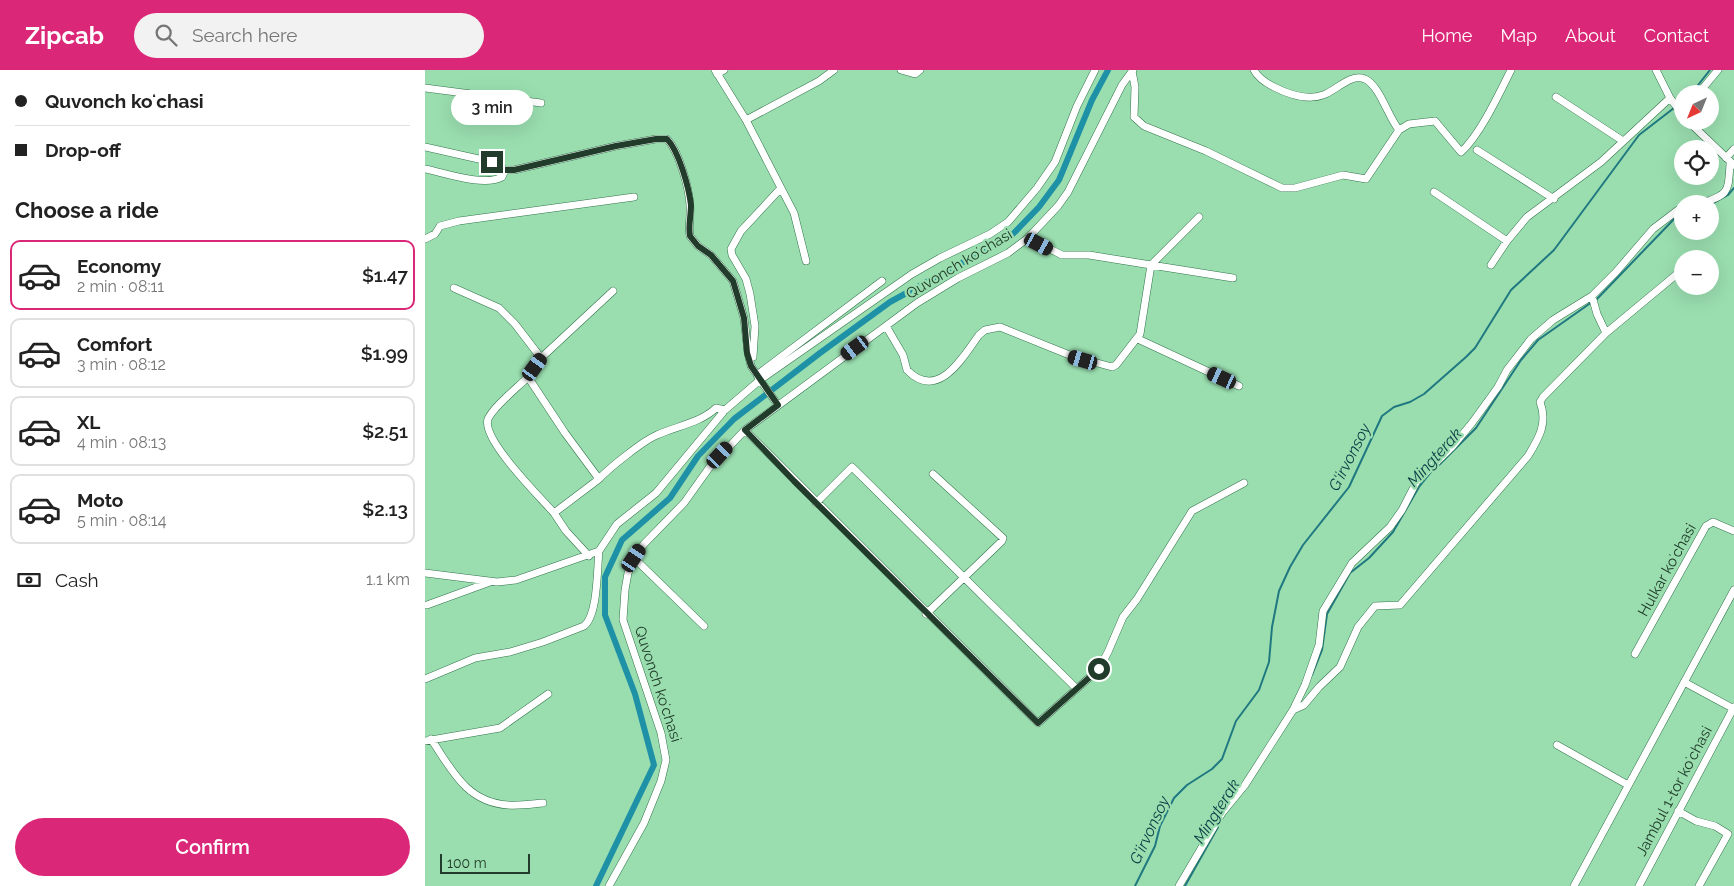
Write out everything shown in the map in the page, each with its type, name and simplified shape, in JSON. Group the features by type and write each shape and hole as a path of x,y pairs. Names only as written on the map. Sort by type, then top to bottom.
{"street":[{"path":"746,120 819,81 834,70"},
{"path":"901,70 915,74 920,70"},
{"path":"757,376 912,274 990,234 1008,222 1037,188 1055,162 1077,106 1095,70"},
{"path":"1254,70 1261,79 1273,86 1285,92 1301,96 1322,96 1351,79 1360,78 1366,80 1372,84 1390,118 1399,130 1409,124 1435,121 1461,152 1468,146 1511,70"},
{"path":"1656,70 1674,104"},
{"path":"1706,85 1718,70"},
{"path":"719,71 794,213 806,261"},
{"name":"Quvonch koʻchasi","path":"1133,71 1135,87 1134,117 1137,121 1144,126 1206,151 1282,188 1295,188 1343,175 1366,179 1399,130"},
{"name":"Quvonch koʻchasi","path":"609,886 644,823 661,781 666,760 661,733 623,620 628,573 634,558 644,544 683,503 715,462 745,430 917,303 958,278 1008,253 1028,238 1058,206 1067,192 1122,85 1133,71"},
{"path":"425,88 541,103"},
{"path":"1556,97 1623,141"},
{"path":"1491,265 1507,241 1527,217 1554,199 1601,162 1671,100"},
{"path":"1696,130 1730,162"},
{"path":"425,147 492,162 505,170 514,170 616,146 667,139 672,144 691,205 690,236 698,246 711,255 733,281 744,318 747,353 751,366 778,405"},
{"path":"1719,195 1727,190 1730,185 1730,162 1734,149"},
{"path":"1477,150 1554,199"},
{"path":"425,169 479,180 491,180 502,177 505,170"},
{"path":"757,376 752,354 755,326 750,294 746,279 732,255 731,249 741,231 781,188"},
{"path":"1434,192 1507,241"},
{"path":"425,239 435,234 440,226 459,221 635,197"},
{"path":"1179,886 1203,843 1263,759 1293,710 1305,685 1319,645 1323,611 1351,563 1390,527 1402,510 1417,481 1452,447 1472,423 1531,338 1553,320 1593,298 1653,229 1674,213"},
{"path":"886,326 903,354 907,370 925,381 935,380 949,374 979,335 991,327 1007,329 1072,356 1112,367 1116,365 1138,339 1142,327 1151,265 1199,217"},
{"path":"1028,238 1062,255 1089,255 1233,278"},
{"path":"1293,710 1304,705 1319,686 1340,667 1353,637 1367,614 1375,606 1399,605 1524,461 1534,447 1541,430 1545,415 1540,402 1543,398 1606,333 1674,276"},
{"path":"425,679 475,658 509,652 543,642 589,622 593,612 599,551 617,524 656,493 725,410 757,376 882,282"},
{"path":"454,288 499,308 515,324 541,358"},
{"path":"589,556 565,531 554,513 503,454 491,438 487,428 487,421 491,414 528,377 541,358 613,291"},
{"path":"1593,298 1606,333"},
{"path":"1138,339 1239,386"},
{"path":"528,377 565,433 599,479"},
{"path":"554,513 599,479 644,441 655,435 698,420 716,408 725,410"},
{"path":"745,430 816,504 1038,723 1099,669 1109,652 1123,617 1137,599 1192,511 1244,483"},
{"path":"816,504 852,467 1076,688"},
{"path":"926,614 1003,538 933,474"},
{"name":"Hulkar koʻchasi","path":"1635,654 1706,526 1713,522 1734,531"},
{"path":"425,574 492,581 516,580 599,551"},
{"path":"634,558 704,626"},
{"path":"427,605 492,581"},
{"path":"1574,886 1734,590"},
{"path":"1683,682 1734,708"},
{"path":"543,803 508,805 474,794 465,788 428,740 500,728 548,694"},
{"name":"Jambul 1-tor koʻchasi","path":"1639,886 1734,708"},
{"path":"1557,744 1628,785"},
{"path":"1678,811 1696,821 1715,826 1728,834 1699,886"}],"waterway":[{"path":"596,886 654,765 635,694 605,615 605,577 622,540 670,498 698,456 734,419 890,302 1011,236 1039,207 1059,180 1092,100 1108,70"},
{"name":"G‘irvonsoy","path":"1698,85 1710,70"},
{"name":"G‘irvonsoy","path":"1135,886 1155,846 1160,826 1174,798 1187,785 1212,769 1222,759 1236,721 1259,690 1269,662 1272,627 1279,591 1303,545 1349,487 1382,416 1394,407 1410,402 1424,394 1475,348 1511,290 1554,250 1639,135 1674,108"},
{"name":"Mingterak","path":"1719,200 1728,195 1734,188"},
{"name":"Mingterak","path":"1596,300 1674,219"},
{"name":"Mingterak","path":"1438,466 1476,428 1521,360 1538,340 1592,302"},
{"name":"Mingterak","path":"1312,675 1322,650 1327,614 1350,573 1369,558 1393,532 1419,487 1431,472"},
{"name":"Mingterak","path":"1185,886 1218,827"}],"route":[{"path":"492,162 505,170 514,170 616,146 667,139 672,144 691,205 690,236 698,246 711,255 733,281 739,295 744,318 747,353 751,366 778,405 745,430 926,614 1038,723 1099,669"}]}
